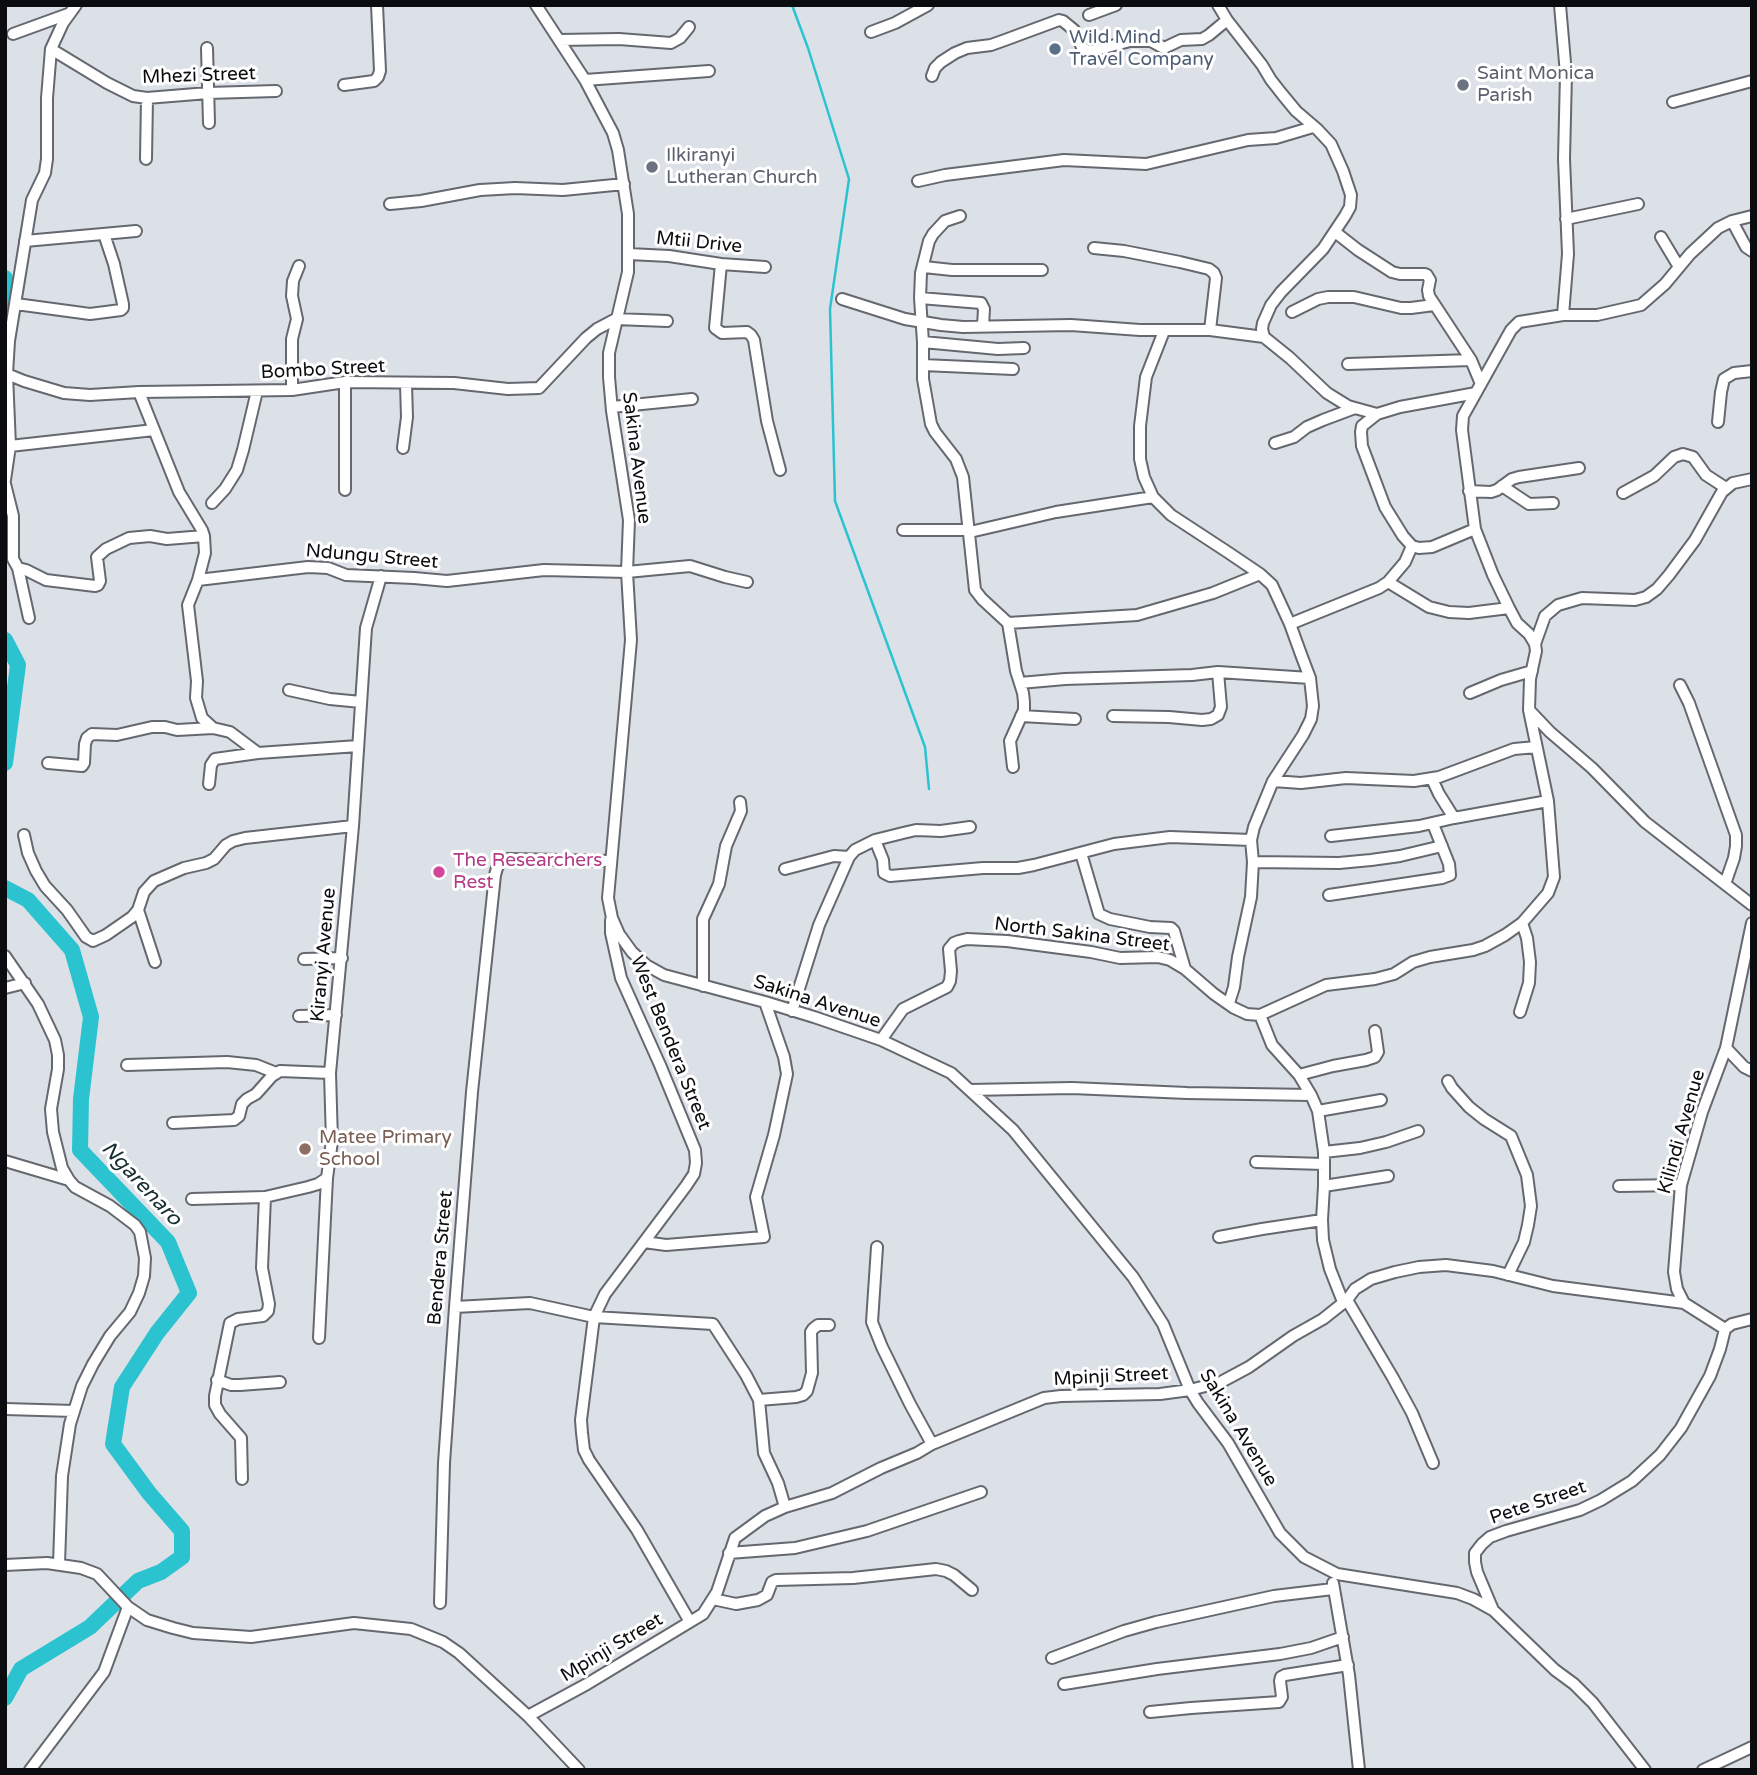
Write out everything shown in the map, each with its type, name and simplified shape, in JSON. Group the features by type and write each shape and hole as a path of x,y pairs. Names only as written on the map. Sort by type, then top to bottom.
{"street":[{"path":"344,85 374,81 378,77 377,5"},
{"name":"Sakina Avenue","path":"536,5 585,80 613,133 628,214 626,287 609,353 612,407 629,520 627,572 631,640 608,898 611,918 619,934 646,965 664,975 765,1002 881,1040 951,1073 1013,1130 1133,1277 1163,1324 1190,1390 1228,1443 1280,1533 1304,1558 1336,1574 1457,1593 1493,1610 1593,1703 1645,1770"},
{"path":"871,32 895,23 928,5"},
{"path":"1089,15 1116,5"},
{"path":"1218,5 1270,80 1296,111 1331,144 1351,195 1350,206 1323,249 1271,305 1263,323 1264,337"},
{"path":"1560,5 1566,74 1564,159 1568,254 1563,315"},
{"path":"13,34 72,10"},
{"path":"29,618 18,568 13,559 13,516 5,482 10,446 7,374 9,341 32,200 45,173 51,49 72,10"},
{"path":"932,76 941,62 955,53 1005,40 1059,20 1074,30 1082,47 1087,51 1130,41 1151,41 1164,48 1181,40 1202,39 1227,20"},
{"path":"559,40 620,39 671,43 680,38 689,27"},
{"path":"207,48 209,123"},
{"name":"Mhezi Street","path":"51,49 134,96 147,98 276,91"},
{"path":"585,80 709,71"},
{"path":"1673,102 1752,80"},
{"path":"146,159 147,98"},
{"path":"918,181 1064,160 1146,164 1248,141 1276,138 1313,127"},
{"path":"390,204 515,187 563,190 624,184"},
{"path":"1566,219 1638,204"},
{"path":"960,216 945,220 933,234 922,273 920,298 925,394 931,424 960,466 963,477 977,593 1008,623 1024,702 1010,741 1013,767"},
{"path":"1535,644 1530,634 1517,624 1493,575 1475,529 1462,430 1463,416 1511,330 1519,321 1563,315 1597,315 1641,305 1665,284 1718,228 1752,216"},
{"path":"1732,221 1746,247 1752,251"},
{"path":"25,242 136,231"},
{"path":"1335,232 1392,272 1427,275 1430,280 1429,296 1471,360 1479,389"},
{"path":"16,304 90,314 121,310 123,304 104,234"},
{"path":"1661,237 1679,267"},
{"path":"1094,248 1124,251 1209,269 1216,278 1210,330"},
{"name":"Mtii Drive","path":"629,254 765,267"},
{"path":"721,264 715,328 722,333 747,332 754,340 767,421 780,470"},
{"path":"292,390 292,339 297,319 292,296 293,281 299,266"},
{"path":"924,267 952,270 1042,270"},
{"path":"1292,312 1328,297 1354,297 1401,308 1434,305"},
{"path":"920,298 981,303 984,309 984,326"},
{"path":"842,299 887,314 955,327 1071,325 1164,331 1210,330 1264,337 1327,393 1348,406 1377,414"},
{"path":"616,319 667,321"},
{"name":"Bombo Street","path":"7,374 77,395 292,390 345,382 454,383 508,390 539,388 586,338 616,319"},
{"path":"1164,331 1146,377 1140,426 1140,459 1144,477 1153,497 1171,515 1272,585 1310,678 1313,706 1311,719 1273,781 1254,827 1251,840 1251,898 1229,1003"},
{"path":"923,342 998,349 1024,348"},
{"path":"1348,364 1471,360"},
{"path":"923,366 1013,369"},
{"path":"1718,422 1724,379 1734,373 1752,371"},
{"path":"345,382 345,491"},
{"path":"404,448 406,384"},
{"path":"1475,529 1432,547 1412,546 1385,507 1360,432 1362,426 1377,414 1479,389"},
{"path":"212,503 237,470 257,391"},
{"path":"139,392 179,492 204,536 205,553 188,605 197,681 196,698 202,718 214,729"},
{"path":"612,407 692,399"},
{"path":"1275,443 1294,437 1323,420 1355,408"},
{"path":"10,446 154,430"},
{"path":"1623,493 1654,476 1674,457 1683,454 1693,457 1706,475 1726,488"},
{"path":"1469,491 1491,492 1519,477 1579,468"},
{"path":"1433,1463 1412,1413 1345,1301 1330,1269 1323,1240 1324,1158 1318,1111 1299,1075 1272,1045 1260,1015 1326,985 1375,979 1394,974 1413,962 1485,946 1522,923 1548,892 1554,877 1549,801 1528,710 1535,644 1545,616 1558,605 1582,598 1622,601 1646,597 1657,589 1695,540 1726,488 1734,483 1752,479"},
{"path":"1502,486 1529,504 1553,503"},
{"path":"903,530 970,531 1056,512 1153,497"},
{"path":"18,568 26,569 46,580 98,585 99,553 129,538 204,536"},
{"path":"1290,624 1379,588 1388,582 1405,562 1412,546"},
{"name":"Ndungu Street","path":"198,580 308,567 328,568 346,575 447,581 544,570 627,572 690,566 747,582"},
{"path":"1008,623 1137,615 1213,593 1259,574"},
{"name":"Kiranyi Avenue","path":"320,1338 327,1178 332,1141 330,1073 353,826 366,628 382,576"},
{"path":"1388,582 1429,607 1448,612 1469,613 1509,608"},
{"path":"1469,693 1532,670"},
{"path":"1020,683 1218,672 1310,678"},
{"path":"1113,716 1210,719 1218,715 1221,707 1218,672"},
{"path":"1680,685 1689,703 1736,835 1737,846 1725,884"},
{"path":"289,690 330,699 361,702"},
{"path":"1528,710 1592,768 1645,822 1752,905"},
{"path":"1021,716 1074,719"},
{"path":"48,763 82,766 85,744 92,734 117,735 152,727 230,732 258,753"},
{"path":"209,784 211,765 215,759 358,746"},
{"path":"1273,781 1301,783 1346,778 1414,782 1432,779 1514,749 1536,747"},
{"path":"1432,779 1454,818"},
{"path":"1331,836 1433,824 1549,801"},
{"path":"703,986 703,919 719,884 726,846 741,811 740,802"},
{"path":"1329,895 1450,875 1450,864 1433,824"},
{"path":"24,835 28,853 40,879 86,937 93,941 132,918 144,892 155,881 214,859 233,841 353,826"},
{"path":"792,1011 819,925 849,857 855,850 875,840 916,830 941,831 970,827"},
{"path":"875,840 887,876 1034,865 1114,844 1170,836 1251,840"},
{"path":"1253,862 1339,863 1400,856 1442,846"},
{"path":"1081,853 1099,914 1110,919 1171,929 1185,968"},
{"path":"785,869 834,856 849,857"},
{"name":"Bendera Street","path":"440,1603 444,1463 455,1307 472,1093 497,867 501,861 508,859 611,861"},
{"path":"138,910 155,962"},
{"name":"West Bendera Street","path":"611,918 611,933 621,978 695,1150 696,1163 694,1174 605,1294 594,1317 581,1420 584,1450 637,1530 690,1622"},
{"path":"1520,1012 1529,983 1530,962 1522,923"},
{"name":"Kilindi Avenue","path":"1684,1303 1677,1289 1674,1272 1681,1185 1702,1112 1726,1048 1752,923"},
{"name":"North Sakina Street","path":"881,1040 903,1009 947,987 951,971 949,949 954,943 967,939 1007,941 1120,958 1158,957 1170,960 1185,968 1234,1008 1247,1014 1260,1015"},
{"path":"5,956 25,983 47,1021 56,1047 58,1069 52,1101 52,1120 62,1168 69,1181"},
{"path":"304,959 342,958"},
{"path":"5,988 25,983"},
{"path":"645,1242 666,1245 764,1237 756,1197 774,1135 786,1074 784,1057 765,1002"},
{"path":"299,1016 336,1016"},
{"path":"1299,1075 1375,1057 1378,1052 1375,1031"},
{"path":"1726,1048 1744,1068 1752,1071"},
{"path":"127,1065 227,1062 256,1065 276,1073 330,1073"},
{"path":"173,1123 234,1120 239,1116 242,1104 262,1089 276,1073"},
{"path":"1448,1081 1469,1107 1511,1136 1527,1175 1531,1206 1528,1225 1524,1242 1508,1275"},
{"path":"970,1090 1072,1088 1311,1095"},
{"path":"1318,1111 1381,1100"},
{"path":"1256,1162 1324,1158 1418,1131"},
{"path":"5,1161 69,1181 119,1212 140,1232 145,1258 139,1293 130,1312 93,1364 82,1386 70,1424 62,1476 59,1564"},
{"path":"1324,1186 1388,1176"},
{"path":"192,1199 265,1197 318,1184 327,1178"},
{"path":"1619,1186 1681,1185"},
{"path":"242,1479 241,1438 215,1405 230,1323 238,1319 263,1316 268,1311 262,1268 265,1197"},
{"path":"1219,1237 1322,1220"},
{"path":"877,1247 872,1322 932,1444"},
{"name":"Mpinji Street","path":"523,1712 587,1685 703,1614 717,1591 736,1538 765,1516 832,1493 932,1444 1044,1398 1160,1394 1221,1382 1323,1319 1355,1289 1371,1279 1419,1267 1446,1265 1471,1267 1553,1286 1684,1303"},
{"path":"455,1307 530,1303 594,1317 713,1324 759,1400 764,1453 778,1483 785,1507"},
{"path":"1684,1303 1725,1329 1732,1324 1752,1319"},
{"path":"759,1400 796,1397 807,1391 812,1373 811,1332 818,1325 829,1325"},
{"name":"Pete Street","path":"1493,1610 1475,1562 1475,1553 1482,1544 1490,1537 1506,1531 1580,1510 1632,1481 1660,1455 1681,1428 1710,1376 1725,1329"},
{"path":"218,1380 231,1385 281,1382"},
{"path":"5,1409 74,1411"},
{"path":"729,1553 795,1548 822,1542 898,1521 981,1492"},
{"path":"5,1565 47,1563 81,1567 97,1574 128,1607 148,1620 193,1633 251,1637 354,1623 411,1629 443,1642 459,1653 523,1712 579,1770"},
{"path":"713,1599 736,1604 758,1600 767,1595 772,1582 776,1580 853,1578 936,1569 954,1575 972,1590"},
{"path":"1336,1574 1333,1589 1348,1665 1359,1770"},
{"path":"1052,1658 1156,1622 1274,1596 1333,1589"},
{"path":"30,1770 103,1672 128,1607"},
{"path":"1064,1684 1280,1654 1311,1648 1343,1637"},
{"path":"1150,1712 1279,1702 1282,1697 1280,1681 1285,1675 1348,1665"},
{"path":"1703,1770 1752,1747"}],"waterway":[{"path":"792,5 849,179 830,309 835,501 925,747 929,789"},
{"name":"Ngarenaro","path":"5,278 10,323 7,331"},
{"name":"Ngarenaro","path":"5,640 18,665 5,763"},
{"name":"Ngarenaro","path":"5,888 28,900 72,950 91,1017 81,1099 80,1150 168,1242 189,1293 157,1333 122,1387 113,1444 149,1493 182,1531 182,1557 161,1572 138,1581 90,1627 21,1669 5,1698"}],"place":[{"name":"Wild Mind Travel Company","path":"1055,49"},
{"name":"Saint Monica Parish","path":"1463,85"},
{"name":"Ilkiranyi Lutheran Church","path":"652,167"},
{"name":"The Researchers Rest","path":"439,872"},
{"name":"Matee Primary School","path":"305,1149"}]}
